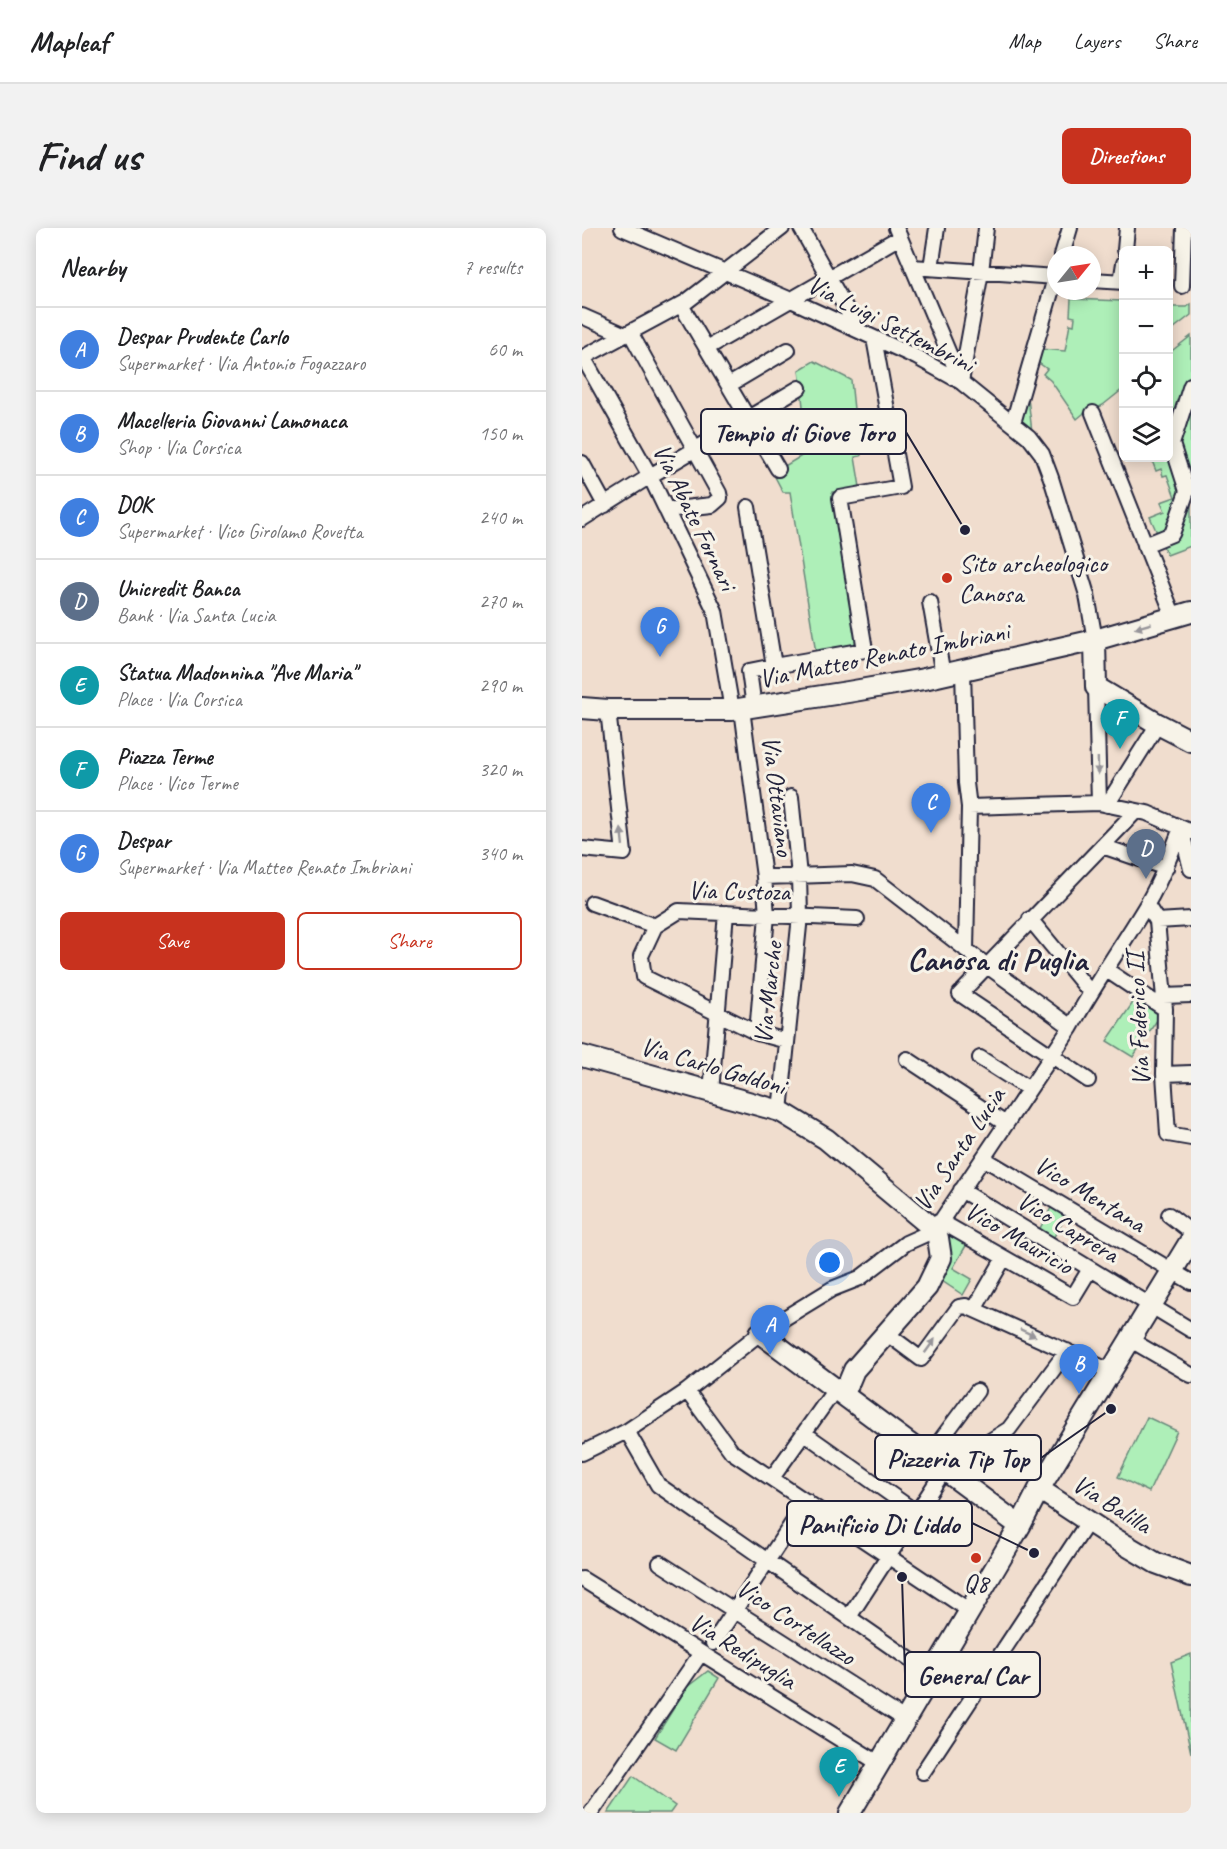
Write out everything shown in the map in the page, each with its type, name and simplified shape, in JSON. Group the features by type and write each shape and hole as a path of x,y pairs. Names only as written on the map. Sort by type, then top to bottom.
{"street":[{"name":"Via Luigi Settembrini","path":"621,228 791,300 916,357 961,382 1013,423 1029,437 1042,454 1088,595 1095,640"},
{"path":"583,358 681,305 782,228"},
{"path":"801,228 858,330"},
{"path":"931,268 937,228"},
{"path":"961,382 981,272 986,228"},
{"path":"1065,246 1070,228"},
{"path":"1125,246 1127,228"},
{"path":"1180,286 1184,228"},
{"path":"707,348 828,278 898,232 961,382"},
{"path":"912,267 1047,276"},
{"path":"1101,281 1119,282"},
{"path":"1013,423 1049,300"},
{"path":"681,305 778,469"},
{"path":"582,316 628,334 696,449 719,493 720,498 712,505 666,510"},
{"path":"743,709 749,671 865,650 840,498 902,487 874,338"},
{"path":"729,385 788,350"},
{"name":"Via Abate Fornari","path":"583,358 650,476 715,611 743,709"},
{"path":"1145,545 1172,534 1187,491 1172,444 1191,385"},
{"path":"582,519 799,388"},
{"path":"1093,413 1145,545 1184,617"},
{"path":"582,463 605,504"},
{"path":"748,507 774,666"},
{"path":"930,602 943,675"},
{"name":"Via Matteo Renato Imbriani","path":"582,708 608,710 743,709 943,675 1184,617"},
{"path":"1095,640 1103,804"},
{"path":"963,670 966,783 969,807 966,950"},
{"path":"1096,687 1191,741"},
{"name":"Via Ottaviano","path":"743,709 767,915 757,1033"},
{"path":"582,849 624,853 608,710"},
{"path":"1103,804 1158,724"},
{"name":"Via Marche","path":"780,1111 800,916 800,876 791,797"},
{"path":"969,807 1103,804 1147,813 1186,830 1191,869"},
{"path":"1088,1080 960,994 1136,811"},
{"name":"Via Santa Lucia","path":"582,1453 627,1431 687,1391 760,1333 832,1288 860,1278 906,1244 938,1226 1071,1028 1090,992 1147,904 1186,830"},
{"path":"1102,846 1166,868"},
{"path":"764,877 852,874 875,879 1071,1028"},
{"path":"592,903 655,926 641,956 644,977 757,1033 787,1041"},
{"name":"Via Federico II","path":"1147,904 1157,921 1164,1003 1164,1074 1168,1134 1191,1138"},
{"name":"Via Custoza","path":"655,926 679,911 857,919"},
{"path":"711,1092 726,913"},
{"path":"1030,919 1090,992"},
{"path":"1157,921 1191,919"},
{"path":"1105,969 1164,1003 1191,994"},
{"name":"Via Carlo Goldoni","path":"582,1056 780,1111 826,1139 938,1226"},
{"path":"980,1058 1029,1089"},
{"path":"907,1059 1006,1124"},
{"path":"1164,1074 1191,1073"},
{"name":"Vico Mentana","path":"983,1158 1191,1282"},
{"name":"Vico Caprera","path":"962,1190 1191,1329"},
{"path":"1168,1215 1191,1232"},
{"path":"772,1478 854,1370 927,1287 941,1258 938,1226"},
{"name":"Vico Mauricio","path":"938,1226 1004,1258 1073,1297 1090,1269"},
{"path":"850,1813 1020,1526 1039,1489 1191,1240"},
{"path":"975,1308 1004,1258"},
{"path":"886,1333 921,1359 959,1307 966,1306 975,1308 1110,1371"},
{"path":"760,1333 1020,1526"},
{"path":"1130,1339 1191,1375"},
{"path":"849,1617 917,1513 952,1474 990,1441 1009,1429 1067,1351"},
{"path":"687,1391 732,1452 970,1611"},
{"path":"928,1457 977,1391"},
{"path":"627,1431 658,1485 932,1675"},
{"path":"804,1433 917,1513"},
{"name":"Via Balilla","path":"1039,1489 1156,1563 1191,1576"},
{"path":"713,1643 807,1501"},
{"path":"922,1772 1088,1522"},
{"name":"Vico Cortellazzo","path":"660,1563 906,1720"},
{"name":"Via Redipuglia","path":"582,1579 879,1764"},
{"path":"591,1813 701,1653"}],"green space":[{"path":"1071,300 1119,301 1119,392 1103,405 1091,412 1089,409 1077,419 1051,381 1043,374 1047,369 1036,361 1040,349 1065,351 1070,324 1074,325 1075,317 1070,316"},
{"path":"1191,304 1191,315 1173,329 1173,307 1187,307"},
{"path":"1191,336 1191,546 1167,555 1150,517 1165,511 1161,502 1175,497 1167,475 1163,476 1161,469 1156,471 1153,462 1173,462 1173,350"},
{"path":"814,361 851,380 861,456 855,457 860,487 832,492 856,640 855,644 816,653 790,492 783,492 773,473 808,452 799,370"},
{"path":"1027,389 1032,432 1019,421"},
{"path":"1136,998 1161,1014 1133,1057 1107,1041"},
{"path":"1052,1206 1067,1215 1052,1240 1038,1232"},
{"path":"946,1234 967,1244 953,1268 972,1279 963,1295 939,1279 949,1257"},
{"path":"1147,1417 1177,1431 1149,1492 1118,1477"},
{"path":"1191,1654 1191,1753 1171,1662"},
{"path":"708,1671 719,1678 676,1750 655,1738 687,1687"},
{"path":"633,1776 675,1806 670,1813 608,1813"}],"place":[{"name":"Tempio di Giove Toro","path":"965,530"},
{"name":"Sito archeologico Canosa","path":"947,578"},
{"name":"Despar","path":"660,657"},
{"name":"Piazza Terme","path":"1120,749"},
{"name":"DOK","path":"931,833"},
{"name":"Unicredit Banca","path":"1146,879"},
{"name":"Despar Prudente Carlo","path":"770,1355"},
{"name":"Macelleria Giovanni Lamonaca","path":"1079,1394"},
{"name":"Pizzeria Tip Top","path":"1111,1409"},
{"name":"Panificio Di Liddo","path":"1034,1553"},
{"name":"Q8","path":"976,1558"},
{"name":"General Car","path":"902,1577"},
{"name":"Statua Madonnina \"Ave Maria\"","path":"839,1797"}],"district":[{"name":"Canosa di Puglia","path":"997,959"}]}
